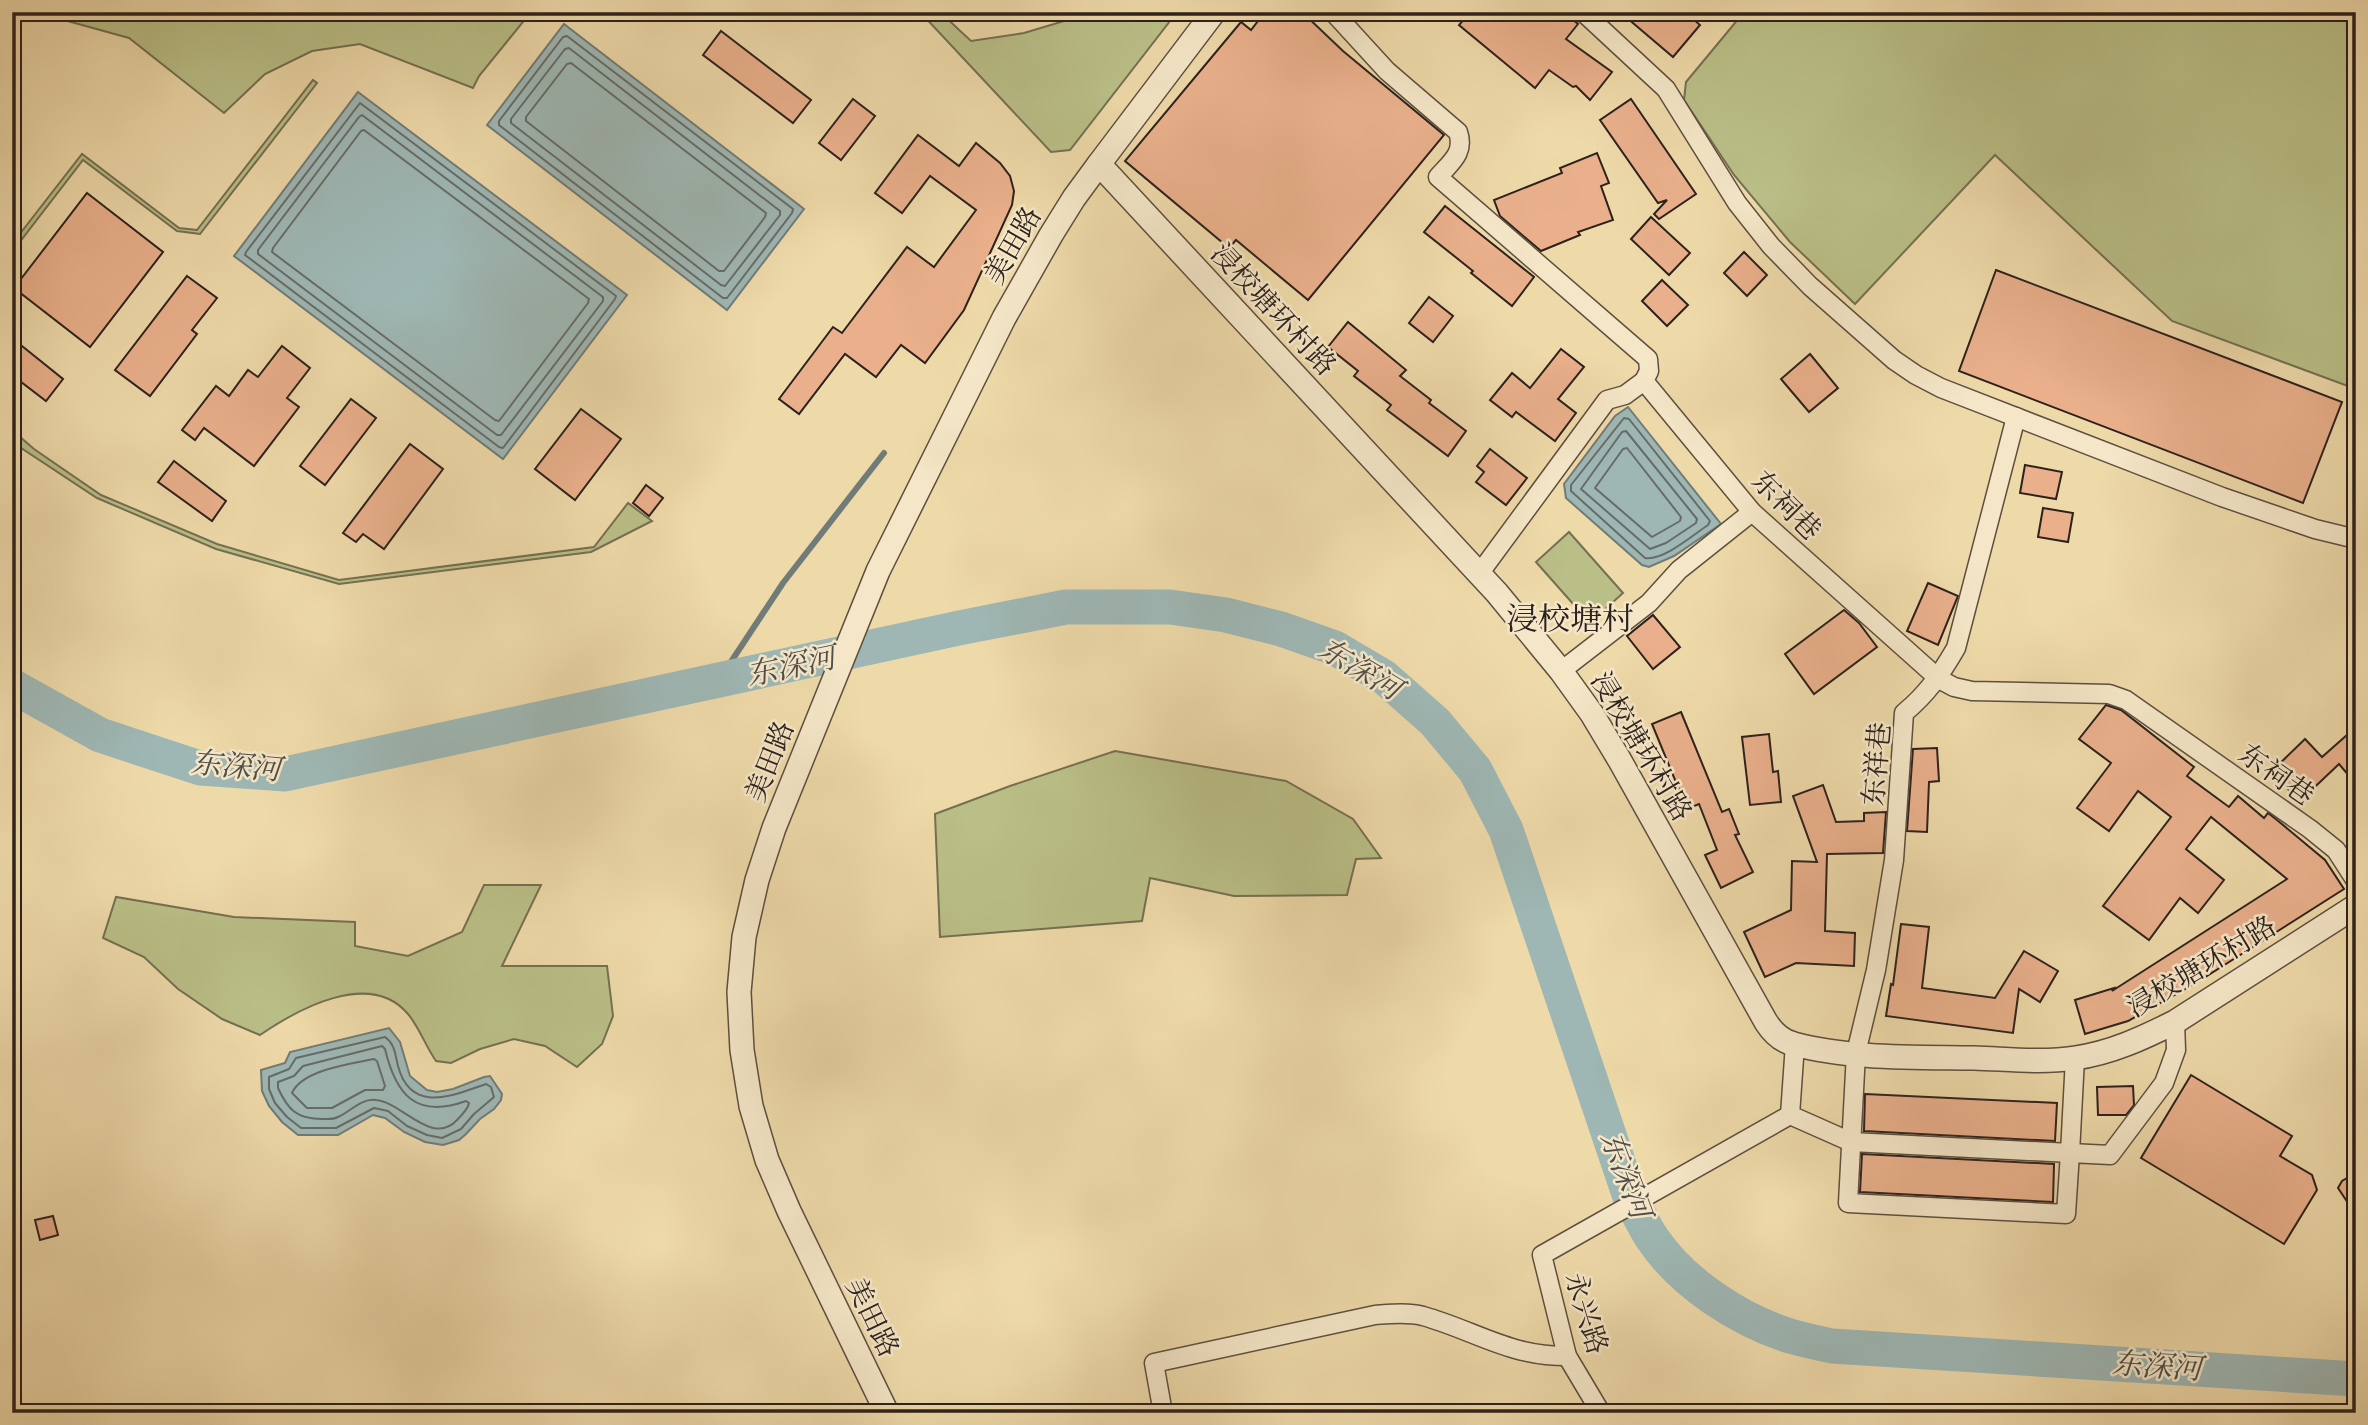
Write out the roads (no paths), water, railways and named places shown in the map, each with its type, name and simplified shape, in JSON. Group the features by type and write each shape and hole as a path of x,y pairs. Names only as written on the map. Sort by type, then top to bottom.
{"street":[{"path":"1099,164 1214,12"},
{"path":"1333,12 1387,71 1458,132 1462,142 1459,152 1438,177 1648,359 1649,371 1644,381 1625,395 1607,400 1479,574"},
{"path":"1583,12 1665,89 1737,203 1771,246 1862,333 1916,376 2222,497 2356,540"},
{"name":"美田路","path":"887,1413 794,1222 767,1160 751,1105 741,1050 739,992 744,937 757,880 795,774 878,571 1004,318 1051,235 1099,164"},
{"name":"浸校塘环村路","path":"1099,164 1479,574 1561,671 1619,759 1766,1022 1778,1037 1795,1044 1856,1053 1935,1058 2039,1060 2075,1058 2111,1050 2175,1022 2356,906"},
{"name":"东祠巷","path":"1644,381 1752,512 1939,679 1954,687 1972,691 2109,694 2126,700 2336,850 2356,881"},
{"name":"东祥巷","path":"2016,417 1956,648 1939,679 1924,697 1904,713 1894,860 1876,970 1856,1053 1848,1203 2066,1214 2070,1153"},
{"path":"1561,671 1649,603 1679,570 1752,512"},
{"path":"1795,1044 1790,1115 1851,1142 2110,1155 2164,1083 2176,1050 2175,1022"},
{"path":"2070,1153 2075,1058"},
{"name":"永兴路","path":"1601,1413 1567,1356 1542,1255 1790,1115"},
{"path":"1163,1413 1154,1363 1375,1315 1421,1315 1519,1352 1567,1356"}],"water":[{"path":"564,24 804,209 727,310 487,125"},
{"path":"358,92 627,295 503,459 234,256"},
{"path":"1628,407 1721,524 1674,556 1649,567 1642,565 1566,498 1564,484 1615,416"},
{"path":"389,1028 400,1042 410,1076 427,1090 437,1092 453,1089 490,1076 502,1094 501,1100 459,1140 443,1145 425,1142 404,1132 385,1118 373,1115 338,1135 298,1135 282,1122 269,1106 262,1091 261,1070 285,1063 290,1052"}],"waterway":[{"path":"719,680 783,583 884,453"},
{"name":"东深河","path":"12,686 100,735 200,768 285,774 1066,607 1170,607 1226,615 1281,629 1335,648 1384,677 1435,722 1475,770 1506,830 1631,1200 1664,1254 1695,1285 1713,1298 1771,1329 1832,1346 2356,1379"}],"district":[{"name":"浸校塘村","path":"1570,619"}]}
